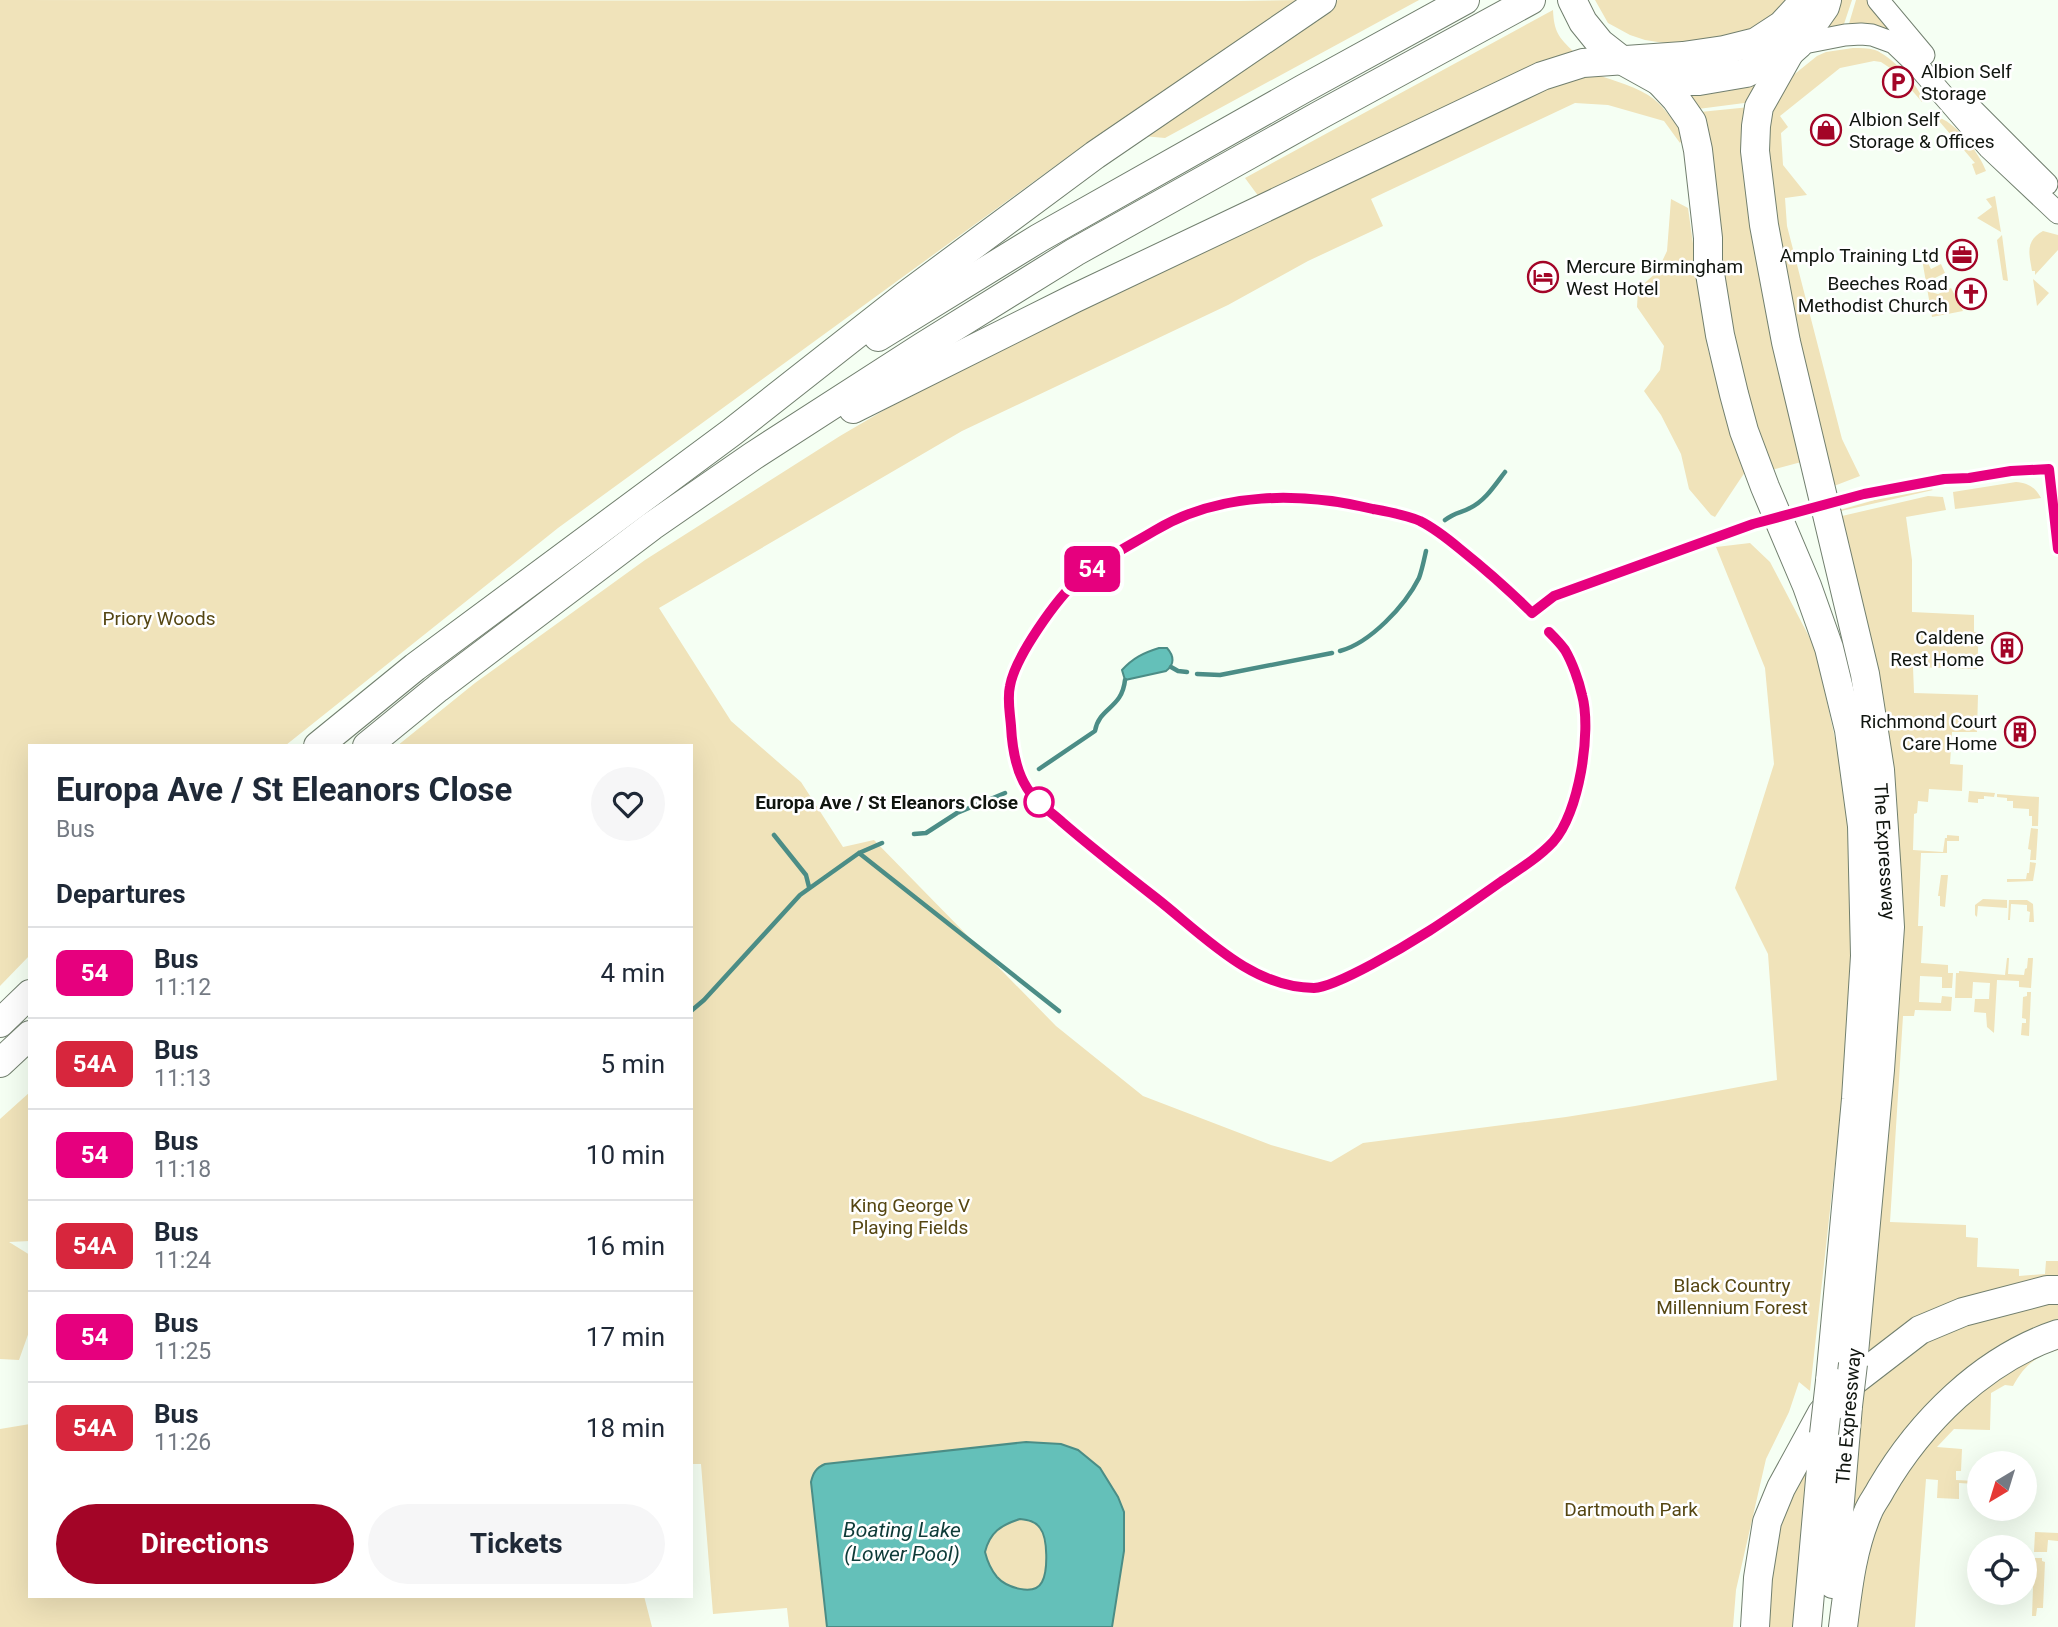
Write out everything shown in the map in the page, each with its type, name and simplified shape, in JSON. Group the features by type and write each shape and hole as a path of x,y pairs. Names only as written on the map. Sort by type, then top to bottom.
{"highway":[{"path":"320,744 415,667 732,432 905,296 1095,156 1322,0"},
{"path":"732,432 846,356 1039,239 1465,0"},
{"path":"369,744 438,688 641,534 753,456 922,346 1075,252 1531,0"},
{"path":"1572,0 1583,22 1600,43 1623,61 1659,80 1699,81 1746,73 1794,48"},
{"path":"753,456 879,397 1085,293 1542,76 1583,63 1724,50 1756,42 1794,15 1805,0"},
{"name":"The Expressway","path":"1827,0 1825,7 1794,48 1759,107 1755,151 1773,281 1865,674 1880,770 1889,926 1880,1070 1830,1627"},
{"name":"The Expressway","path":"1659,80 1692,122 1699,150 1708,261 1720,335 1744,431 1807,586 1829,648 1849,730 1862,825 1866,956 1856,1098 1807,1627"},
{"path":"0,1023 28,996"},
{"path":"0,1063 28,1037"},
{"path":"1755,1627 1758,1578 1767,1522 1781,1488 1822,1413 1842,1390 1920,1331 1963,1312 2047,1290 2058,1290"},
{"path":"1843,1627 1852,1564 1868,1512 1894,1467 1932,1420 1970,1385 2017,1352 2058,1334"}],"street":[{"path":"1878,0 1953,90 2058,196"},
{"path":"1794,48 1845,35 1861,34 1894,43 1917,65 1989,148 2058,213"}],"green space":[{"name":"Priory Woods","path":"0,0 1301,0 1084,145 558,528 287,744 28,744 28,957 0,986"},
{"path":"1338,0 1419,0 1165,138 1143,136"},
{"path":"1595,0 1794,0 1763,27 1712,42 1664,43 1630,35 1608,23"},
{"path":"1840,0 1852,0 1843,27 1826,30"},
{"path":"1856,0 1867,0 1896,34 1848,27"},
{"path":"1553,10 1558,33 1574,52 1259,197 1245,178"},
{"path":"1853,48 1875,50 1888,58 1914,84 1922,102 1896,72 1881,62 1874,61 1840,68 1780,116 1788,127 1781,133 1783,165 1807,195 1785,198 1787,226 1842,439 1860,476 1834,486 1822,472 1763,147 1769,114 1791,77 1817,56"},
{"path":"1586,72 1641,91 1659,103 1684,136 1680,143 1664,121 1608,105 1575,103 1371,199 1383,226 1308,261 1228,305 962,431 659,608 731,721 801,782 843,847 874,840 1056,1026 1143,1096 1271,1145 1331,1162 1363,1143 1566,1117 1777,1080 1768,954 1735,888 1774,764 1765,668 1716,547 1750,543 1770,562 1815,648 1844,779 1854,926 1844,1083 1810,1391 1799,1382 1789,1412 1766,1459 1736,1590 1733,1627 789,1627 787,1608 713,1614 701,1464 693,1464 693,744 399,744 475,683 645,560 840,436 939,378 1407,149"},
{"path":"1759,82 1752,102 1698,109 1689,94 1729,91"},
{"path":"1750,107 1805,461 1768,471 1739,376 1700,112"},
{"path":"1940,118 1954,126 1967,140 1986,171 1976,175 1972,164 1975,163 1939,121 1932,127 1930,124"},
{"path":"1995,196 2001,232 1977,218 1992,207 1986,199"},
{"path":"1671,199 1688,208 1708,350 1745,472 1715,517 1689,489 1681,454 1661,415 1644,391 1660,370 1664,346 1637,307 1638,289 1657,272 1667,251"},
{"path":"2043,231 2058,235 2058,250 2035,275 2035,271 2032,271 2030,248 2033,239"},
{"path":"2002,235 2008,281 2003,280 1997,240"},
{"path":"1933,250 1935,253 1926,259 1931,269 1941,264 1945,273 1931,280 1928,287 1931,292 1938,294 1951,288 1963,311 1932,317 1922,259"},
{"path":"2033,279 2049,293 2037,306"},
{"path":"2016,482 2031,486 2041,498 1955,509 1953,492"},
{"path":"1930,488 1933,490 1840,510 1885,497"},
{"path":"1928,496 1943,497 1946,510 1906,517 1912,560 1912,612 1974,615 1974,632 1979,632 1977,669 1913,667 1914,693 1978,695 1977,732 1952,732 1950,764 1963,765 1962,791 1929,789 1928,802 1918,801 1917,813 1914,814 1913,850 1943,852 1947,835 1959,836 1959,841 1947,841 1947,853 1921,853 1918,926 1923,926 1921,963 1948,965 1948,973 1953,973 1952,988 1942,988 1942,977 1920,976 1919,1002 1941,1003 1942,996 1952,997 1951,1011 1915,1010 1914,1016 1903,1016 1890,1222 1966,1225 1966,1237 1978,1238 1977,1267 2019,1269 2019,1276 2045,1274 2046,1261 2058,1261 2058,1280 1862,1357 1893,1019 1836,530 1845,528 1842,516"},
{"path":"1969,791 1995,793 1994,797 1984,796 1984,799 1978,799 1978,803 1968,802"},
{"path":"1997,794 2039,797 2038,826 2032,826 2029,809 2013,808 2013,801 1997,797"},
{"path":"2031,828 2038,829 2036,860 2030,860 2031,850 2028,849"},
{"path":"2030,862 2036,863 2033,881 2007,882 2007,879 2026,879"},
{"path":"1941,875 1948,875 1945,907 1940,906 1938,896"},
{"path":"1983,899 2007,900 2007,908 1978,906 1977,917 1975,905"},
{"path":"2009,900 2027,900 2033,904 2034,922 2029,922 2030,912 2027,911 2027,905 2011,904 2008,920"},
{"path":"2007,958 2008,974 2024,975 2028,958 2033,958 2031,988 2019,987 2019,981 1997,980 1994,1033 1987,1027 1986,1013 1974,1012 1975,999 1989,999 1990,983 1973,982 1972,998 1955,998 1956,973 1959,971 2005,975"},
{"path":"2027,992 2031,992 2029,1036 2021,1035 2022,1023 2026,1023 2026,1019 2022,1018 2023,997 2027,996"},
{"path":"28,1094 28,1241 9,1242 28,1254 28,1335 19,1360 0,1359 0,1119"},
{"path":"2058,1298 2058,1324 1998,1353 1848,1550 1856,1396 1915,1347 1958,1324"},
{"path":"2058,1345 2058,1350 2031,1363 2013,1386 2005,1385 1991,1393 1990,1430 1954,1429 1937,1447 1962,1449 1961,1471 1956,1471 1956,1480 1967,1481 1967,1484 1959,1483 1959,1499 1937,1498 1938,1480 1926,1479 1915,1627 1853,1627 1860,1571 1877,1516 1936,1425 2019,1360"},
{"path":"28,1424 28,1598 645,1598 652,1627 0,1627 0,1429"},
{"path":"1812,1465 1799,1627 1763,1627 1774,1524 1791,1489"},
{"path":"2035,1532 2058,1533 2058,1541 2048,1540 2047,1552 2037,1552 2037,1535"},
{"path":"2037,1558 2042,1558 2045,1562 2043,1608 2037,1608 2036,1616 2032,1616 2032,1605 2037,1605"}],"water":[{"path":"1159,648 1167,648 1173,660 1166,671 1125,680 1122,670 1126,666 1139,656"},
{"name":"Boating Lake (Lower Pool)","path":"1026,1442 1061,1444 1078,1450 1100,1468 1124,1512 1124,1551 1112,1627 827,1627 811,1482 815,1471 825,1464","holes":["1020,1519 1034,1522 1045,1539 1045,1570 1042,1582 1038,1587 1027,1590 1013,1587 997,1577 985,1552 997,1530"]}],"waterway":[{"path":"1445,520 1480,501 1505,472"},
{"path":"1340,651 1363,640 1396,611 1419,578 1426,551"},
{"path":"1197,674 1220,675 1332,653"},
{"path":"1171,667 1187,672"},
{"path":"1039,769 1095,731 1101,717 1120,697 1125,680"},
{"path":"914,834 926,833 957,813 1005,793"},
{"path":"774,835 806,875 809,887"},
{"path":"693,1009 800,895 859,853 882,843"},
{"path":"859,853 1059,1011"}],"bus line":[{"name":"54","path":"1549,632 1565,650 1575,673 1583,697 1585,717 1583,764 1574,804 1564,827 1553,843 1521,869 1431,930 1355,973 1318,988 1284,985 1260,975 1230,957 1077,836 1027,789 1018,769 1009,692 1012,675 1046,618 1077,580 1104,561 1172,519 1204,508 1258,498 1308,498 1338,501 1401,515 1420,522 1450,541 1494,576 1532,613 1554,596 1753,524 1864,494 1944,479 2049,469 2058,549"}],"place":[{"name":"Albion Self Storage","path":"1898,82"},
{"name":"Albion Self Storage & Offices","path":"1826,130"},
{"name":"Amplo Training Ltd","path":"1962,255"},
{"name":"Mercure Birmingham West Hotel","path":"1543,277"},
{"name":"Beeches Road Methodist Church","path":"1971,294"},
{"name":"Caldene Rest Home","path":"2007,648"},
{"name":"Richmond Court Care Home","path":"2020,732"},
{"name":"Europa Ave / St Eleanors Close","path":"1039,802"}],"park label":[{"name":"King George V Playing Fields","path":"910,1216"},
{"name":"Black Country Millennium Forest","path":"1732,1296"},
{"name":"Dartmouth Park","path":"1631,1509"}]}
